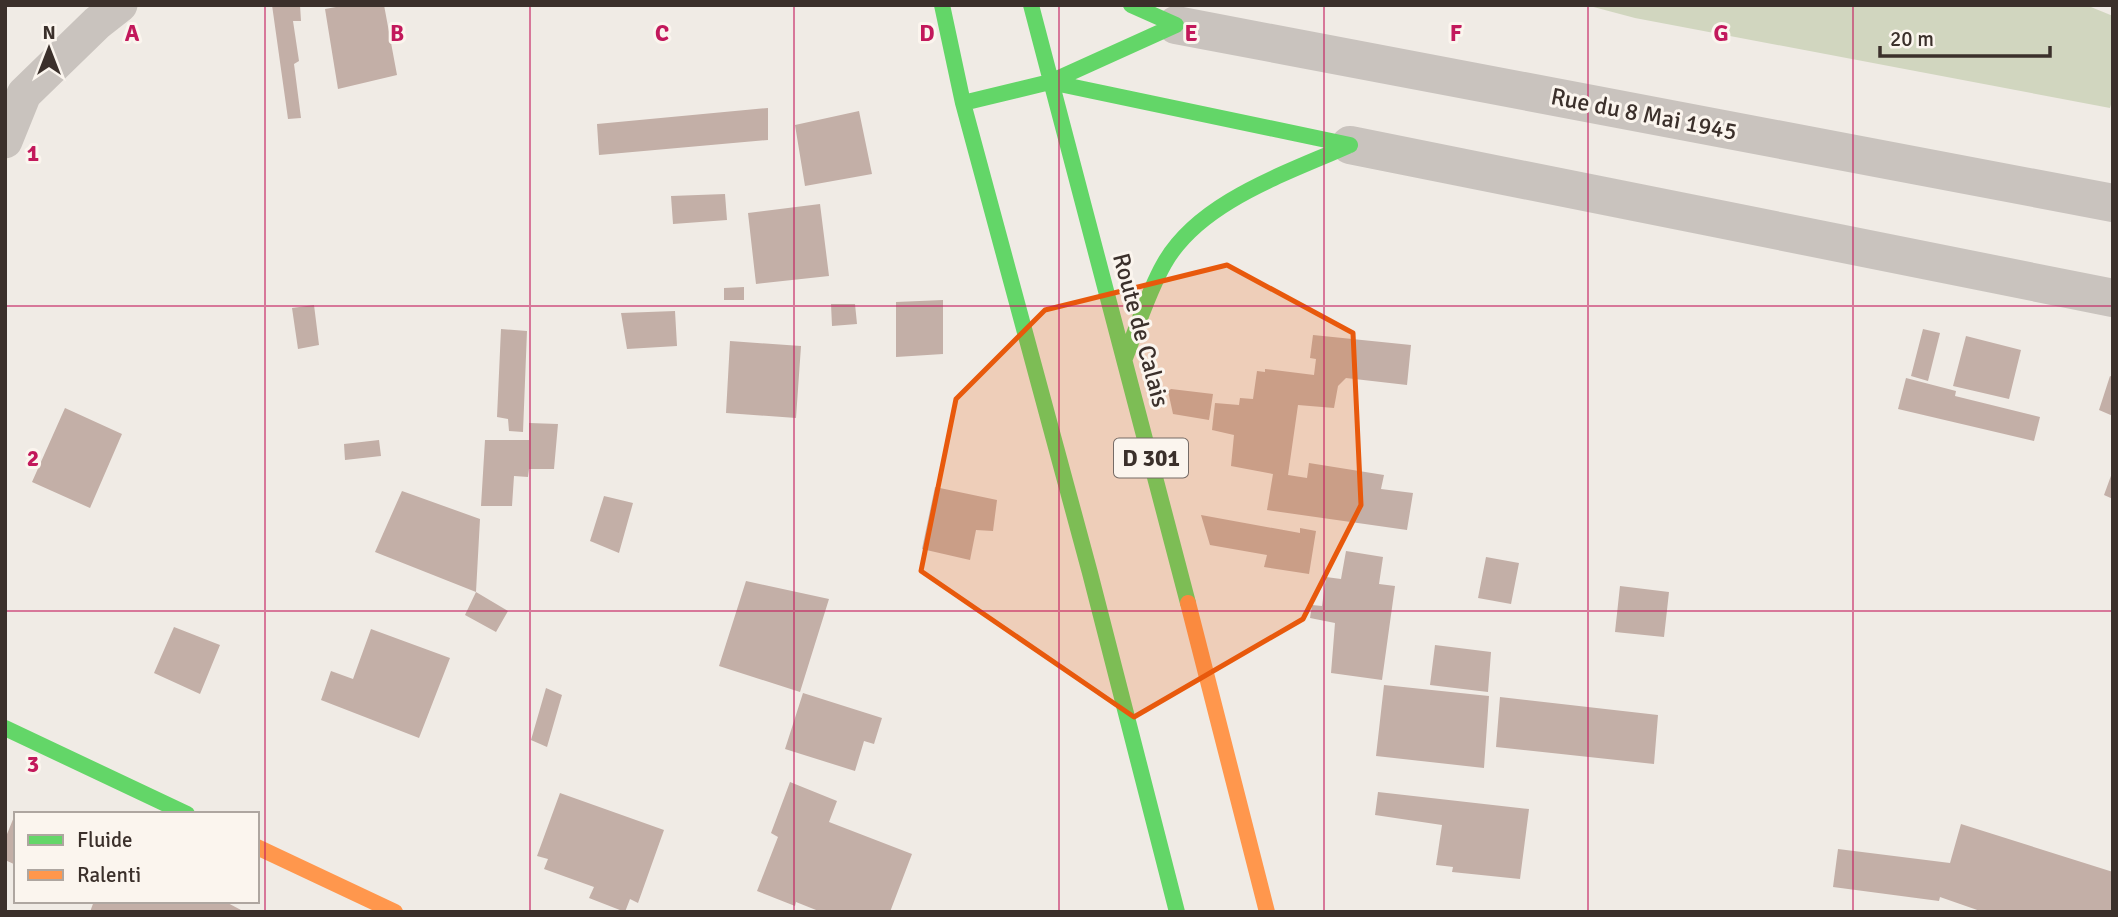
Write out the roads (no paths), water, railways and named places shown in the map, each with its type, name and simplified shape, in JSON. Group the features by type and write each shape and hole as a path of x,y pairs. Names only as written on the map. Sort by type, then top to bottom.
{"main road":[{"path":"942,5 963,103 1177,912"},
{"name":"Route de Calais","path":"1031,5 1268,912"},
{"path":"1131,5 1176,25"},
{"path":"963,103 1050,82 1176,25"},
{"path":"1050,82 1350,145"},
{"path":"1125,358 1164,263 1193,227 1237,195 1350,145"},
{"path":"5,728 183,812"},
{"path":"259,848 394,912"}],"street":[{"name":"Rue du 8 Mai 1945","path":"1176,25 2113,203"},
{"path":"1350,145 2113,298"}],"lane":[{"path":"5,141 24,94 97,23 120,5"}]}
